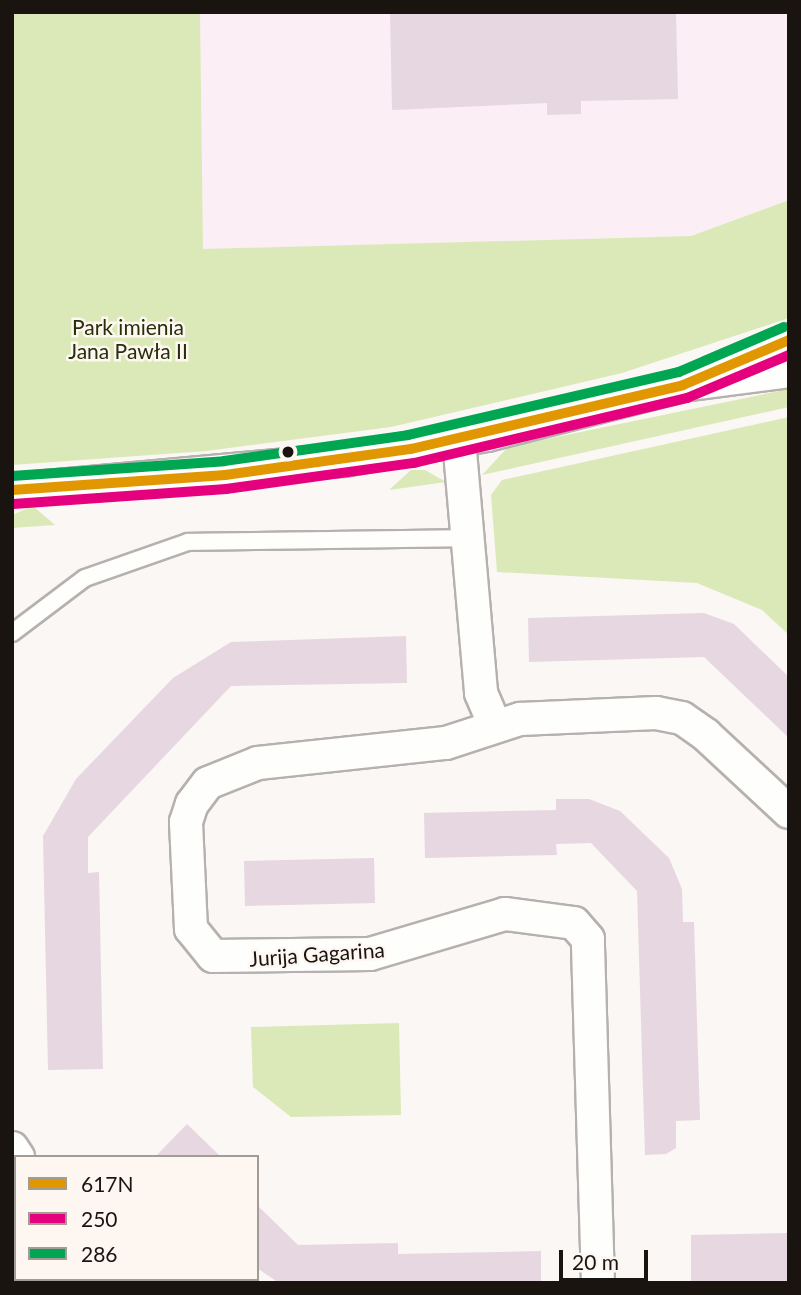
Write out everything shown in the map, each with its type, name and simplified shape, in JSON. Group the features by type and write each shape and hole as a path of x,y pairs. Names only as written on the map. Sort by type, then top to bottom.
{"street":[{"path":"683,385 789,340"},
{"path":"12,490 225,475 459,440 683,385 789,371"},
{"path":"459,440 470,538 481,693 494,724"},
{"name":"Jurija Gagarina","path":"598,1283 591,963 588,939 574,923 505,914 370,954 232,960 213,956 191,929 186,822 208,783 258,763 419,747 494,724 656,713 682,718 789,812"}],"lane":[{"path":"12,634 85,578 188,542 470,538"}],"shaded area":[{"path":"200,12 789,12 789,200 691,236 203,249"}],"green space":[{"name":"Park imienia Jana Pawła II","path":"12,12 200,12 203,249 691,236 789,200 789,318 622,373 391,427 206,451 12,465"},
{"path":"789,389 789,407 482,475 508,447"},
{"path":"789,417 789,635 762,610 697,583 497,572 491,495 502,480"},
{"path":"411,470 425,470 446,482 389,490"},
{"path":"33,506 55,525 12,528 12,515"},
{"path":"399,1023 401,1115 291,1117 253,1087 251,1027"}],"building":[{"path":"390,12 676,12 678,99 581,101 581,114 547,115 547,103 392,110"},
{"path":"704,613 734,624 789,677 789,738 704,657 529,662 528,618"},
{"path":"406,636 407,683 231,686 88,837 88,873 99,872 103,1069 48,1070 43,836 76,779 173,678 231,642"},
{"path":"556,799 589,799 620,811 669,858 682,889 683,922 694,922 700,1120 676,1121 676,1148 666,1154 645,1155 637,891 591,843 556,844 557,855 425,858 424,813 556,810"},
{"path":"374,858 375,903 245,906 244,861"},
{"path":"187,1124 219,1155 157,1155"},
{"path":"259,1207 298,1245 398,1243 398,1254 541,1251 541,1283 279,1283 259,1269"},
{"path":"789,1233 789,1283 691,1283 691,1235"}],"transit line":[{"name":"286","path":"12,476 224,461 408,435 679,372 784,327"},
{"name":"617N","path":"12,490 225,475 411,449 683,385 789,340"},
{"name":"250","path":"13,504 226,489 414,463 687,398 789,355"}]}
